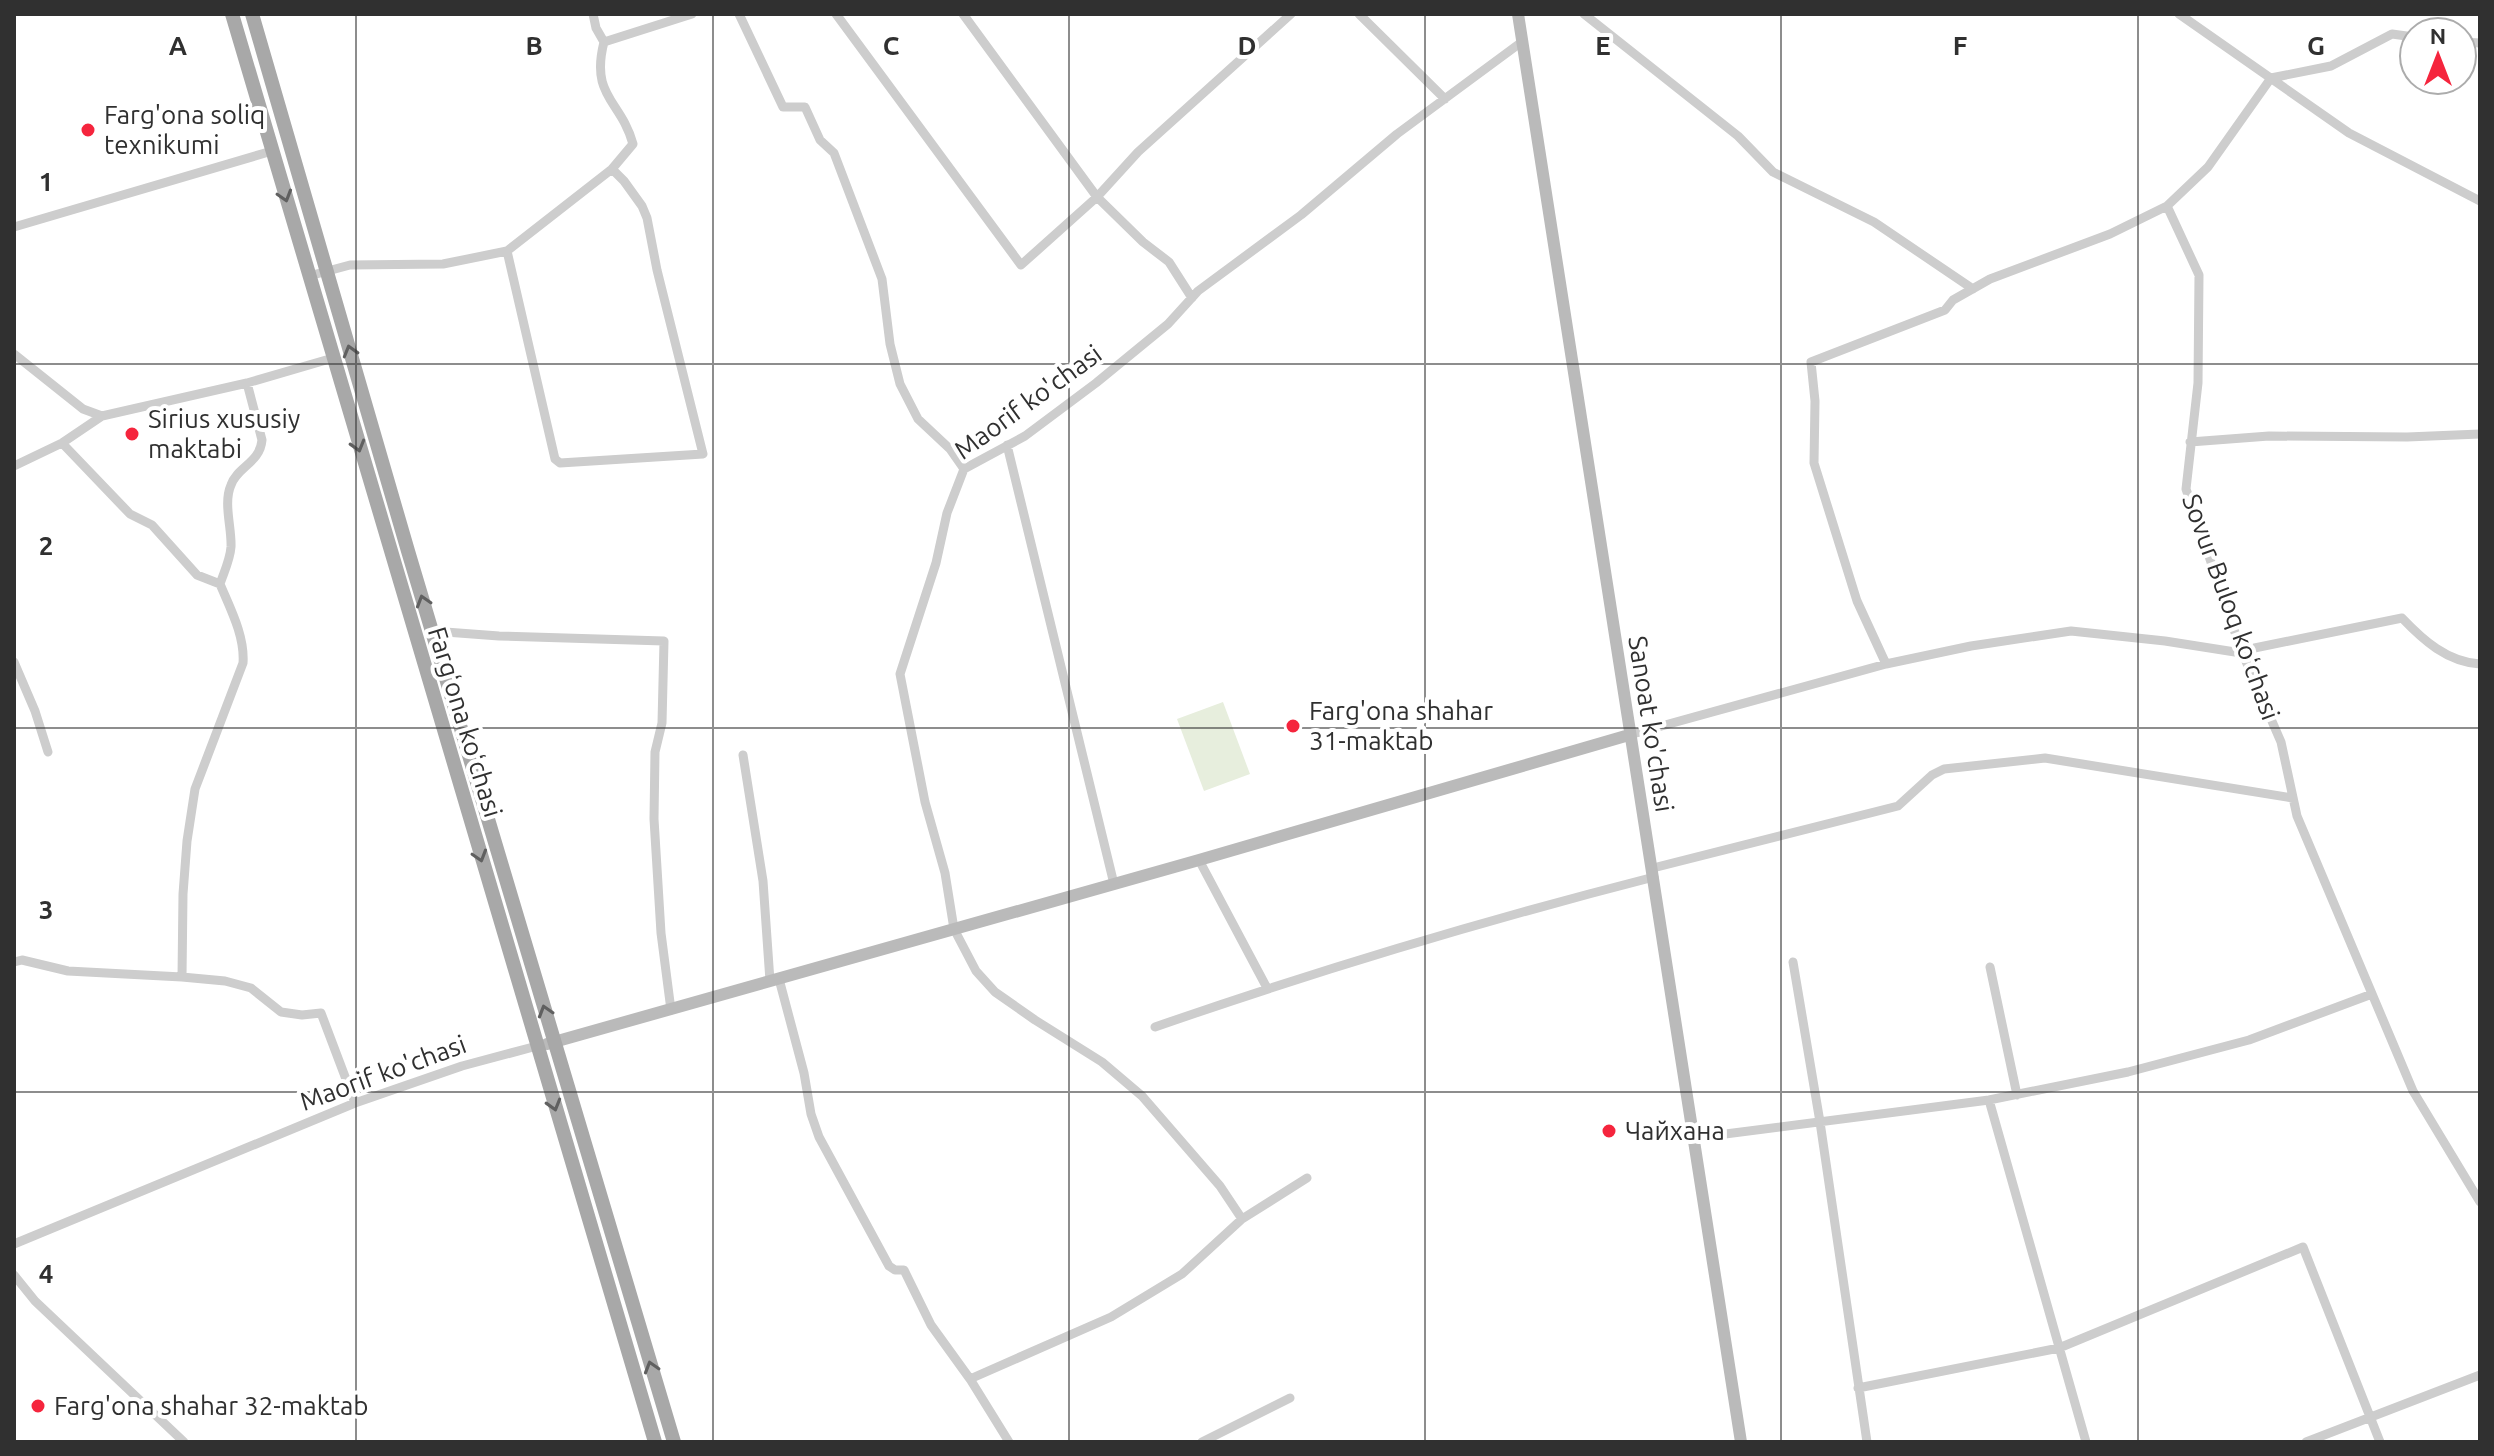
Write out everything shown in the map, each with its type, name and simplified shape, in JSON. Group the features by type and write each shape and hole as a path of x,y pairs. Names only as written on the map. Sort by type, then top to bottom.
{"main road":[{"name":"Fargʻona koʻchasi","path":"232,14 655,1442"},
{"name":"Fargʻona koʻchasi","path":"252,14 674,1442"},
{"name":"Sanoat ko'chasi","path":"1518,14 1741,1442"},
{"name":"Maorif ko'chasi","path":"537,1046 1199,860 1629,735"}],"street":[{"path":"309,276 350,265 443,264 507,251 612,169 633,144 630,131 601,82 599,61 604,42 593,14"},
{"path":"604,42 692,14"},
{"path":"739,14 783,107 805,107 820,140 834,153 882,279 890,344 900,384 918,419 950,449 964,469"},
{"path":"836,14 1021,265 1097,197 1138,152 1291,14"},
{"path":"963,14 1097,197 1143,242 1169,262 1192,298"},
{"path":"1359,14 1445,99"},
{"path":"1584,14 1738,136 1773,172 1874,222 1973,289"},
{"path":"2179,14 2349,133 2480,201"},
{"path":"1886,664 1857,601 1814,463 1815,401 1811,362 1945,310 1953,300 1990,279 2110,234 2167,206 2208,167 2271,78 2331,66 2392,34 2398,35"},
{"name":"Maorif ko'chasi","path":"954,929 945,873 925,802 900,674 936,563 947,513 964,469 1025,436 1096,383 1168,324 1192,298 1301,215 1397,134 1523,41"},
{"path":"14,227 272,151"},
{"path":"507,251 555,459 560,463 703,454 647,218 642,206 612,169"},
{"name":"Sovur Buloq koʻchasi","path":"2167,206 2199,275 2198,383 2186,489 2241,650 2281,742 2297,816 2413,1091 2480,1202"},
{"path":"14,354 83,409 102,416"},
{"path":"14,466 62,443 102,416 247,383 333,358"},
{"path":"182,977 186,854 195,789 243,663 244,653 234,615 220,584 230,556 228,494 231,481 248,467 261,449 262,440 247,383"},
{"path":"2190,442 2269,436 2480,434"},
{"path":"62,443 130,514 152,525 197,575 220,584"},
{"path":"1007,445 1114,884"},
{"path":"1629,735 1886,664 1971,646 2071,631 2235,652 2402,618 2425,643 2480,664"},
{"path":"432,631 664,641 662,723 655,752 654,819 661,933 671,1010"},
{"path":"14,662 48,752"},
{"path":"743,755 761,865 774,980 804,1073 811,1114 819,1137 889,1266 904,1270 931,1325 970,1379 1006,1441"},
{"path":"1155,1027 1267,988 1654,873 1898,806 1932,775 1944,769 2045,758 2293,798"},
{"path":"1199,860 1267,988"},
{"path":"954,929 976,971 995,992 1102,1062 1142,1096 1220,1186 1242,1219"},
{"path":"14,962 22,960 68,971 225,981 251,988 281,1012 302,1015 321,1013 355,1103"},
{"path":"1793,962 1867,1442"},
{"path":"1990,967 2017,1095"},
{"path":"1694,1138 1989,1100 2128,1072 2249,1040 2372,994"},
{"name":"Maorif ko'chasi","path":"14,1244 355,1103 462,1066 537,1046"},
{"path":"1989,1100 2086,1442"},
{"path":"970,1379 1111,1317 1182,1274 1242,1219 1307,1178"},
{"path":"1858,1388 2059,1348 2303,1247 2380,1442"},
{"path":"14,1275 35,1301 184,1442"},
{"path":"2306,1442 2480,1375"},
{"path":"1202,1442 1290,1398"}],"green space":[{"path":"1223,702 1250,774 1204,791 1177,719"}],"place":[{"name":"Farg'ona soliq texnikumi","path":"88,130"},
{"name":"Sirius xususiy maktabi","path":"132,434"},
{"name":"Farg'ona shahar 31-maktab","path":"1293,726"},
{"name":"Чайхана","path":"1609,1131"},
{"name":"Farg'ona shahar 32-maktab","path":"38,1406"}]}
